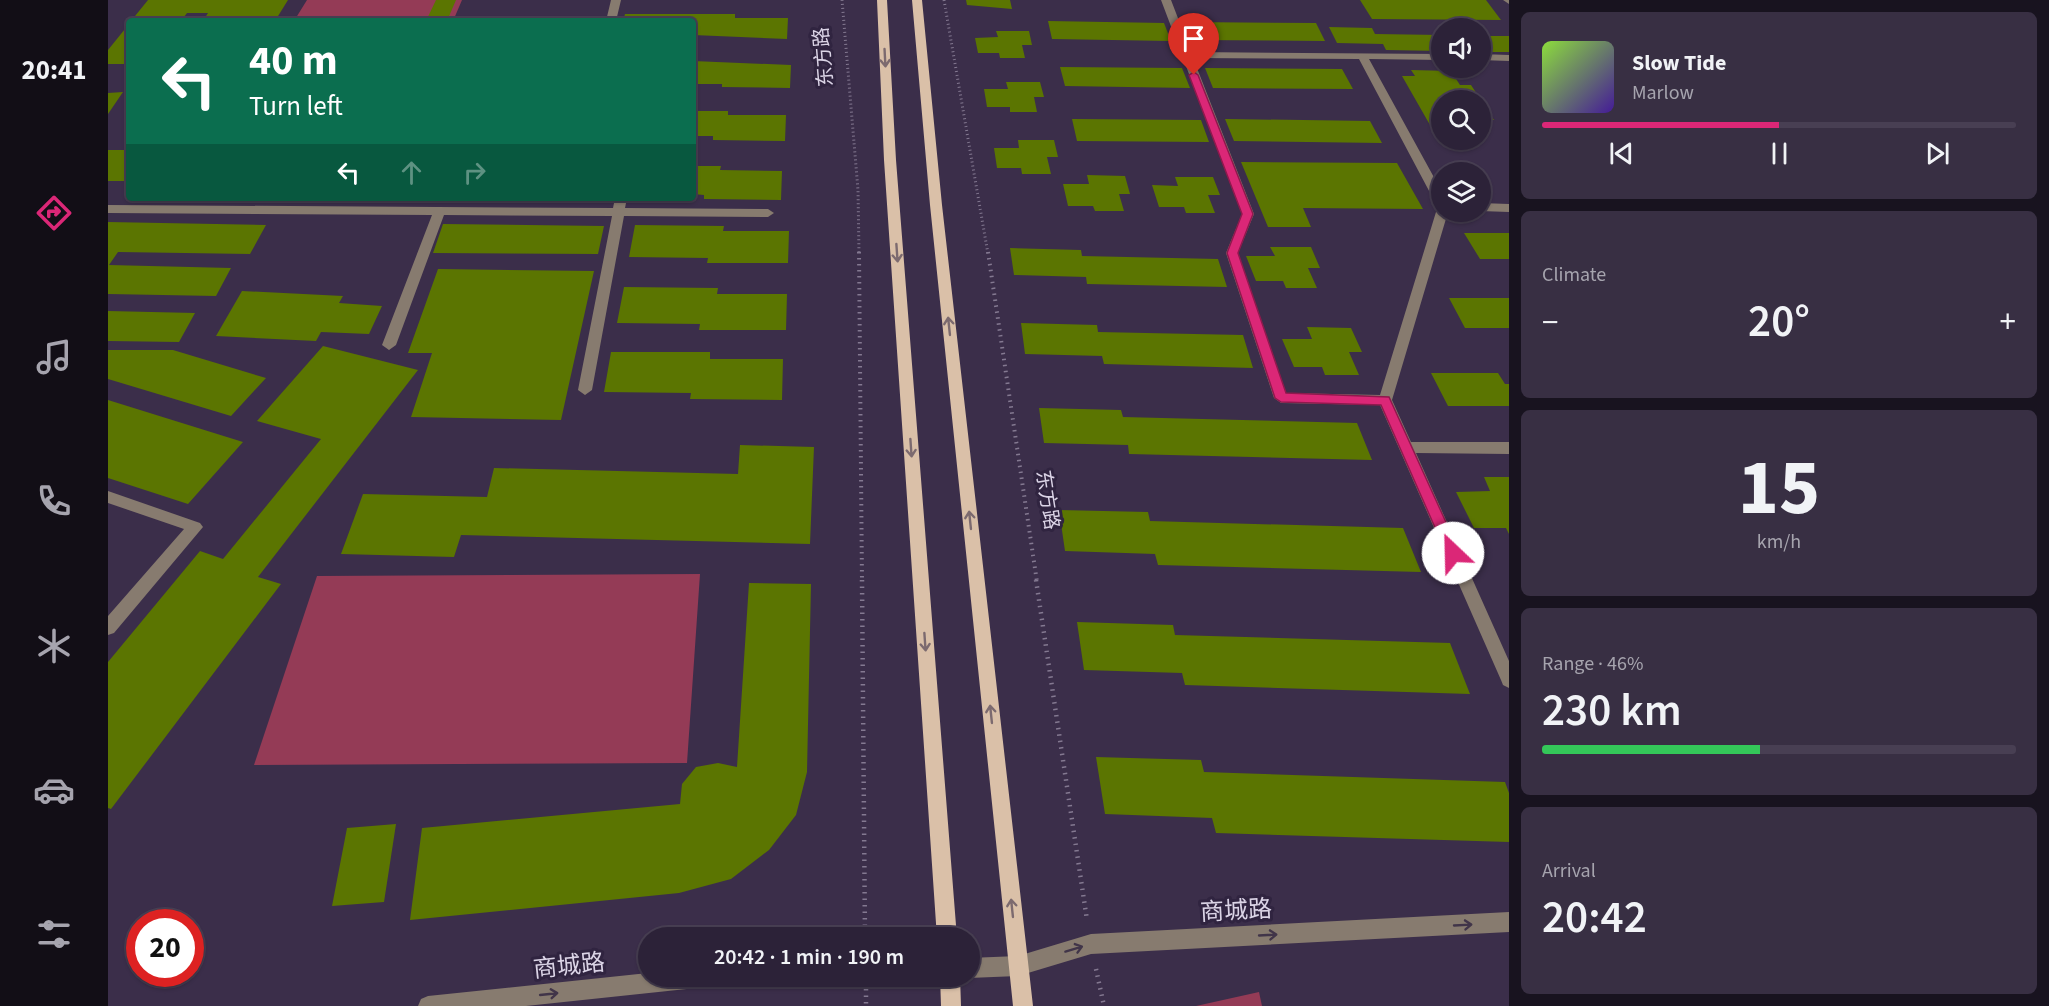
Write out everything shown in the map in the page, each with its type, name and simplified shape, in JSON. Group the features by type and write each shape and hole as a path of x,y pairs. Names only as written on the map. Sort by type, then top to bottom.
{"main road":[{"path":"882,0 890,160 946,927"},
{"path":"917,0 936,205 1023,1006"},
{"path":"950,987 951,1006"}],"street":[{"path":"612,18 616,0"},
{"path":"1166,0 1248,214 1232,253 1281,398 1385,400"},
{"path":"1186,55 1431,57"},
{"path":"1362,56 1431,184"},
{"path":"1491,57 1509,58"},
{"path":"585,390 620,201"},
{"path":"1491,207 1509,208"},
{"path":"108,208 768,213"},
{"path":"389,345 439,211"},
{"path":"1439,222 1385,400 1509,680"},
{"path":"1406,447 1509,448"},
{"path":"108,497 195,527 108,628"},
{"name":"商城路","path":"980,968 1018,966 1091,944 1509,922"},
{"name":"商城路","path":"428,1006 638,984"}],"path":[{"name":"东方路","path":"842,0 858,190 865,927"},
{"name":"东方路","path":"944,0 976,181 1091,944 1104,1006"},
{"path":"866,987 866,1006"}],"shaded area":[{"path":"307,0 462,0 454,18 296,18"},
{"path":"700,574 687,763 254,765 317,576"},
{"path":"1259,992 1262,1006 1196,1006"}],"building":[{"path":"148,0 288,0 277,18 205,18 208,13 187,13 183,18 133,18"},
{"path":"436,0 456,0 448,18 427,18"},
{"path":"966,0 1010,0 1012,9 967,5"},
{"path":"1360,0 1486,0 1501,20 1491,20 1491,18 1372,19"},
{"path":"625,14 735,14 735,18 788,18 787,39 696,35 696,18 624,18"},
{"path":"468,17 599,18 468,18"},
{"path":"1048,21 1164,23 1171,41 1052,39"},
{"path":"1185,22 1316,23 1325,41 1193,40"},
{"path":"1329,27 1372,28 1375,34 1431,35 1431,51 1386,50 1383,44 1337,43"},
{"path":"126,28 126,64 108,64 108,50"},
{"path":"996,31 1029,31 1032,45 1022,45 1025,58 1000,58 999,53 978,53 975,38 998,37"},
{"path":"1491,36 1509,36 1509,52 1491,52"},
{"path":"696,61 791,65 790,88 722,87 722,84 696,84"},
{"path":"1060,67 1182,68 1190,88 1065,86"},
{"path":"1205,68 1342,69 1353,89 1213,88"},
{"path":"1411,70 1431,70 1431,78 1456,78 1460,85 1471,85 1474,90 1431,90 1430,125 1402,76 1415,76"},
{"path":"1006,82 1040,82 1044,97 1034,97 1037,112 1010,112 1010,107 987,107 984,89 1008,89"},
{"path":"123,92 108,114 108,93"},
{"path":"696,111 728,111 728,115 786,115 785,141 713,140 713,136 696,136"},
{"path":"1072,119 1201,120 1209,142 1077,141"},
{"path":"1225,119 1370,121 1382,143 1234,141"},
{"path":"1018,140 1054,140 1058,157 1047,157 1051,174 1022,174 1021,168 997,168 994,148 1019,148"},
{"path":"108,150 126,150 126,181 108,181"},
{"path":"1241,162 1397,163 1423,209 1303,208 1311,227 1268,227"},
{"path":"696,166 721,166 720,170 782,171 781,200 704,199 704,195 696,194"},
{"path":"1087,175 1125,176 1130,194 1119,194 1124,211 1095,211 1093,206 1068,206 1063,184 1089,184"},
{"path":"1175,177 1213,177 1220,195 1208,195 1215,213 1186,213 1184,207 1159,207 1152,185 1178,186"},
{"path":"108,222 266,225 250,254 118,252 109,265 231,268 216,296 108,294"},
{"path":"443,224 604,226 598,254 433,253"},
{"path":"635,225 724,226 723,231 789,231 788,263 707,263 708,258 629,257"},
{"path":"1464,233 1509,233 1509,259 1480,259"},
{"path":"1270,247 1311,247 1320,268 1308,268 1317,288 1286,288 1283,281 1256,281 1246,256 1275,256"},
{"path":"1010,248 1081,250 1082,256 1218,259 1227,287 1087,284 1086,277 1014,275"},
{"path":"438,269 594,271 561,420 411,417 432,353 408,353"},
{"path":"624,287 718,288 717,294 787,294 786,330 699,330 700,324 617,323"},
{"path":"242,291 343,296 339,303 382,306 369,334 321,332 316,341 216,336"},
{"path":"1449,298 1509,298 1509,328 1465,328"},
{"path":"108,311 195,313 179,342 108,341"},
{"path":"1021,323 1097,325 1098,332 1243,335 1253,368 1104,364 1102,356 1025,354"},
{"path":"1307,327 1351,328 1362,352 1349,352 1359,375 1325,375 1322,367 1294,367 1282,339 1312,339"},
{"path":"323,346 418,370 258,577 281,584 111,809 108,808 108,662 200,551 223,559 321,439 257,421"},
{"path":"108,350 173,350 266,378 231,416 108,379"},
{"path":"611,352 710,352 710,359 783,359 782,400 690,399 691,393 604,392"},
{"path":"1431,373 1498,373 1505,384 1509,384 1509,406 1448,406"},
{"path":"108,400 243,442 188,504 108,478"},
{"path":"1039,408 1121,410 1123,417 1357,423 1372,460 1129,454 1128,445 1044,443"},
{"path":"740,445 814,447 810,544 461,535 454,557 341,554 363,494 487,497 494,468 738,474"},
{"path":"1484,477 1509,477 1509,534 1506,528 1474,528 1456,492 1490,491"},
{"path":"1059,510 1148,512 1150,521 1403,528 1421,572 1158,565 1155,554 1065,551"},
{"path":"749,583 811,584 807,772 796,815 769,850 731,879 679,893 410,920 422,828 680,804 682,784 696,767 718,763 737,767"},
{"path":"1077,622 1173,625 1175,635 1450,643 1470,694 1185,685 1182,673 1084,670"},
{"path":"1096,757 1201,760 1204,772 1505,782 1509,793 1509,842 1216,833 1212,818 1105,814"},
{"path":"396,824 384,902 332,906 347,828"}],"route":[{"path":"1194,75 1248,214 1232,253 1281,398 1385,400 1453,553"}]}
